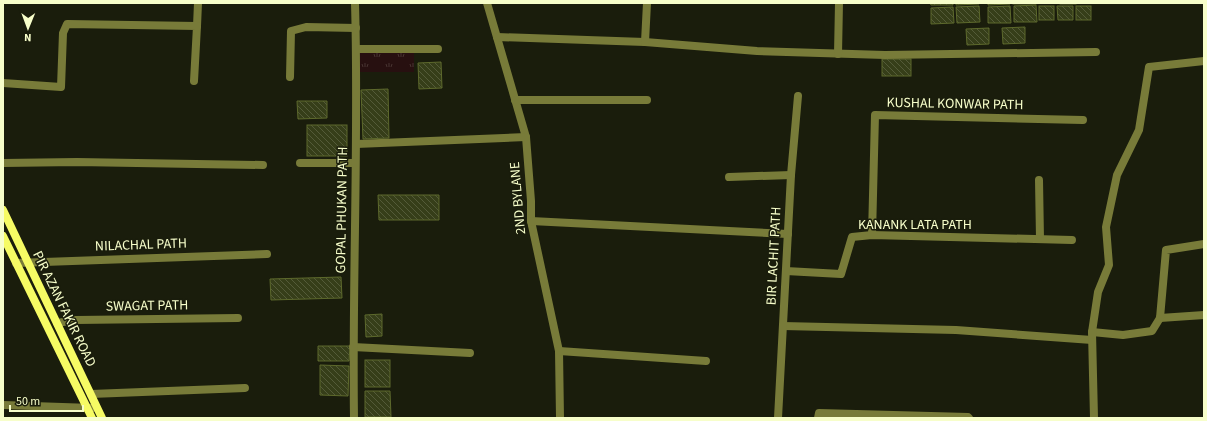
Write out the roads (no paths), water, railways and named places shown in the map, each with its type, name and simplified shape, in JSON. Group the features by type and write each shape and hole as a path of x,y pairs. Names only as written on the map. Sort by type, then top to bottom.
{"main road":[{"name":"PIR AZAN FAKIR ROAD","path":"3,210 102,418"},
{"name":"PIR AZAN FAKIR ROAD","path":"3,236 92,418"}],"street":[{"path":"194,81 198,3"},
{"name":"GOPAL PHUKAN PATH","path":"354,418 353,347 357,49 355,3"},
{"name":"2ND BYLANE","path":"486,3 526,137 531,221 559,351 560,418"},
{"path":"645,42 647,3"},
{"path":"838,54 839,3"},
{"path":"3,83 61,87 63,33 67,24 197,26"},
{"path":"290,77 291,31 306,27 356,28"},
{"path":"497,37 645,42 757,51 838,54 885,55 1096,52"},
{"path":"357,49 438,49"},
{"path":"1094,418 1092,336 1098,292 1109,265 1106,227 1117,175 1139,130 1149,67 1204,61"},
{"name":"BIR LACHIT PATH","path":"778,418 791,175 798,96"},
{"path":"515,100 647,100"},
{"name":"KUSHAL KONWAR PATH","path":"872,235 875,115 1083,120"},
{"path":"356,144 526,137"},
{"path":"3,163 77,162 263,165"},
{"path":"300,163 355,163"},
{"path":"729,177 791,175"},
{"path":"1039,180 1040,239"},
{"path":"531,221 788,234"},
{"name":"KANANK LATA PATH","path":"786,271 841,274 852,237 872,235 1072,240"},
{"path":"783,326 956,330 1092,336 1123,335 1152,330 1160,318 1166,250 1204,244"},
{"name":"NILACHAL PATH","path":"16,263 268,254"},
{"path":"1160,318 1204,315"},
{"name":"SWAGAT PATH","path":"57,323 76,320 238,318"},
{"path":"353,347 470,353"},
{"path":"559,351 706,361"},
{"path":"91,394 245,388"},
{"path":"3,405 97,408"},
{"path":"818,418 819,413 968,416 969,418"}]}
